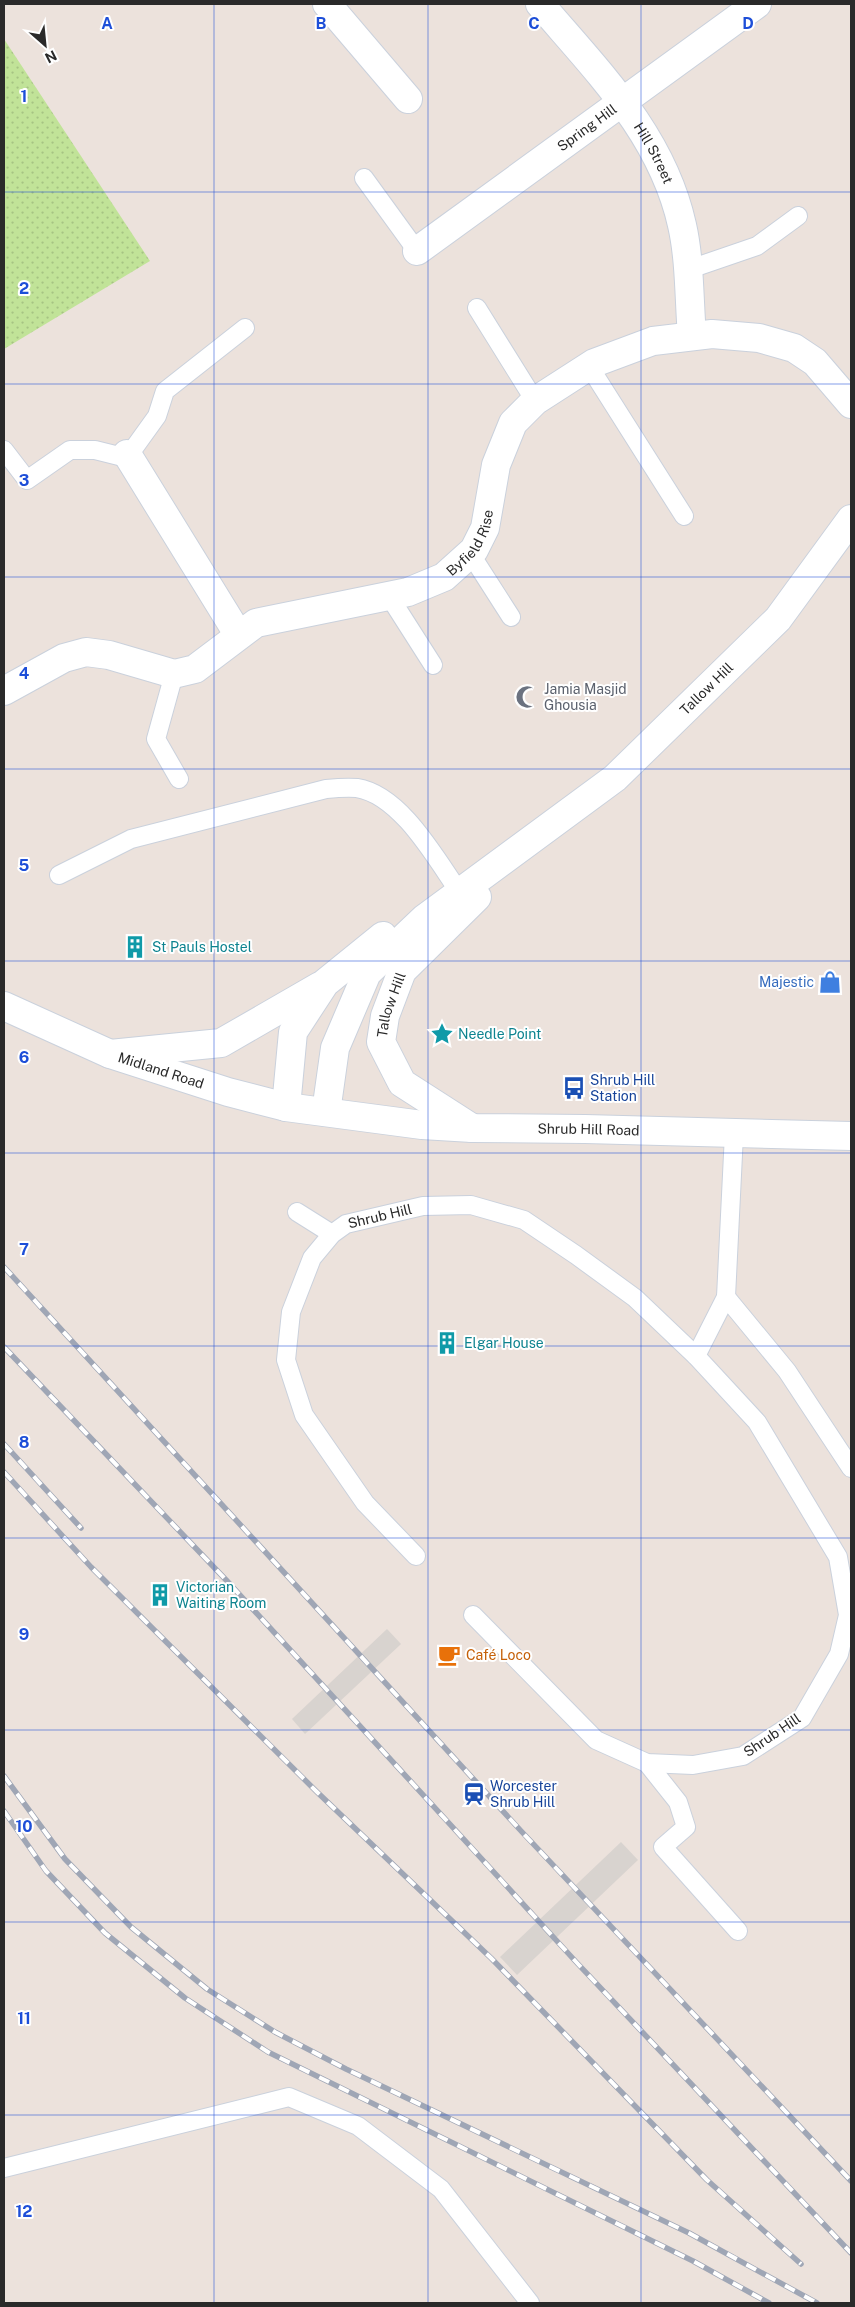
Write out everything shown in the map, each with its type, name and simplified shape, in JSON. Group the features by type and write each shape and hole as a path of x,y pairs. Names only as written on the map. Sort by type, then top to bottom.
{"street":[{"path":"327,4 408,99"},
{"name":"Hill Street","path":"540,4 622,99 653,147 669,183 683,226 692,336"},
{"name":"Spring Hill","path":"417,251 622,99 757,4"},
{"name":"Byfield Rise","path":"174,674 195,668 238,634 256,623 408,592 444,577 470,553 485,528 496,465 513,423 535,401 589,366 653,342 712,334 759,338 794,348 815,362 851,404"},
{"path":"127,454 238,634"},
{"name":"Tallow Hill","path":"326,1112 334,1048 367,973 425,918 615,778 778,619 851,519"},
{"path":"4,691 64,658 86,652 109,655 174,674"},
{"name":"Tallow Hill","path":"472,1128 402,1082 381,1042 385,1016 402,971 538,836"},
{"name":"Tallow Hill","path":"110,1054 222,1043 325,983 381,937 425,918"},
{"name":"Tallow Hill","path":"286,1107 293,1032 325,983"},
{"name":"Midland Road","path":"4,1006 110,1054 228,1092 286,1107 326,1112"},
{"name":"Shrub Hill Road","path":"326,1112 422,1125 472,1128 851,1136"}],"lane":[{"path":"364,178 417,251"},
{"path":"687,270 757,246 798,216"},
{"path":"477,308 535,401"},
{"path":"4,450 27,480 70,450 95,450 119,456 127,454 134,448 157,416 165,391 245,328"},
{"path":"589,366 684,516"},
{"path":"470,553 511,617"},
{"path":"389,596 433,665"},
{"path":"174,674 156,739 179,779"},
{"path":"59,875 131,839 326,789 357,788 390,803 402,815 460,893"},
{"path":"696,1356 726,1297 734,1134"},
{"name":"Shrub Hill","path":"416,1556 365,1504 304,1415 286,1360 290,1312 312,1258 332,1234 346,1224 422,1206 471,1205 524,1220 635,1298 696,1356 757,1422 838,1557 848,1615 839,1654 802,1718 743,1756 692,1765 647,1763 596,1740 473,1615"},
{"path":"297,1212 332,1234"},
{"path":"726,1297 788,1371 851,1468"},
{"path":"647,1763 678,1802 686,1827 663,1847 738,1931"},
{"path":"4,2168 289,2097 358,2126 441,2189 530,2303"}],"green space":[{"path":"4,39 150,261 4,349"}],"shaded area":[{"path":"387,1629 401,1644 305,1734 292,1719"},
{"path":"621,1842 638,1860 517,1975 500,1957"}],"railway":[{"path":"4,1267 522,1832 851,2181"},
{"path":"4,1347 228,1582 578,1964 851,2253"},
{"path":"4,1444 81,1528"},
{"path":"4,1472 91,1567 317,1792 491,1958 707,2180 801,2264"},
{"path":"4,1776 65,1859 131,1927 207,1989 275,2032 346,2069 689,2233 817,2303"},
{"path":"4,1811 46,1871 105,1933 185,1998 268,2052 693,2261 769,2303"}],"place":[{"name":"Jamia Masjid Ghousia","path":"527,697"},
{"name":"St Pauls Hostel","path":"135,947"},
{"name":"Majestic","path":"830,982"},
{"name":"Needle Point","path":"442,1034"},
{"name":"Shrub Hill Station","path":"574,1088"},
{"name":"Elgar House","path":"447,1343"},
{"name":"Victorian Waiting Room","path":"160,1595"},
{"name":"Café Loco","path":"449,1655"},
{"name":"Worcester Shrub Hill","path":"474,1794"}]}
